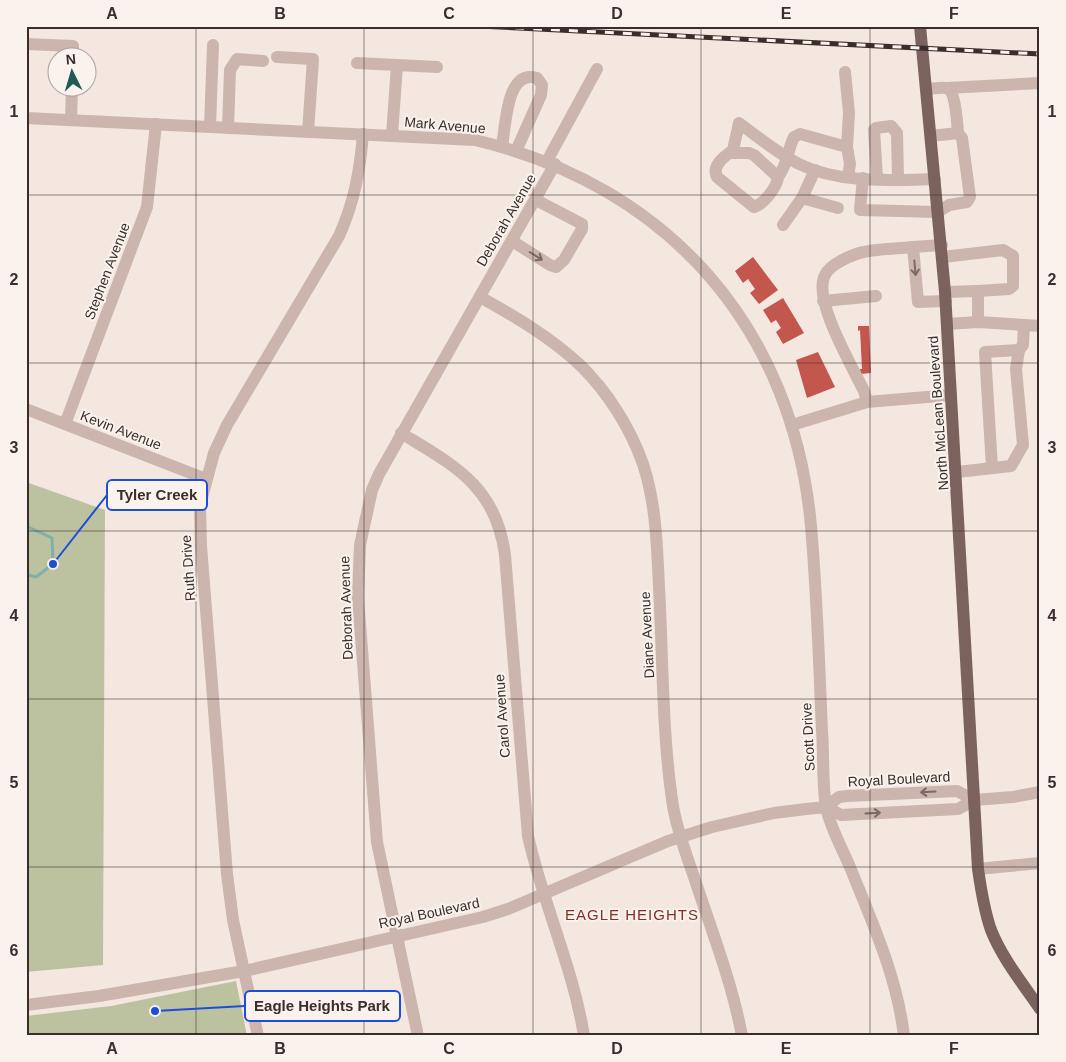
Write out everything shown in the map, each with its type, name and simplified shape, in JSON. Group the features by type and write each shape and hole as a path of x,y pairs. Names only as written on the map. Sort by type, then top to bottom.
{"main road":[{"name":"North McLean Boulevard","path":"920,26 948,324 978,869 983,899 992,930 1006,957 1040,1009"}],"street":[{"path":"26,44 73,46 73,48"},
{"path":"210,127 213,45"},
{"path":"277,57 313,59 308,132"},
{"path":"228,128 230,70 237,59 263,61"},
{"path":"357,62 437,67"},
{"path":"392,136 397,65"},
{"name":"Deborah Avenue","path":"418,1036 395,935 377,842 358,598 360,545 365,517 379,474 536,200 551,163 598,69"},
{"path":"845,72 849,113 847,147 850,164 848,177"},
{"path":"502,146 513,88 522,78 530,76 537,78 542,85 541,95 516,151"},
{"path":"926,89 1040,84"},
{"path":"863,178 860,210 938,212 949,205 967,202 970,197 962,138 958,133 952,94 947,88"},
{"path":"71,120 72,98"},
{"name":"Mark Avenue","path":"26,118 475,140 502,146 551,163 611,194 636,211 672,239 702,268 724,294 757,344 779,388 792,424"},
{"path":"847,147 800,134 794,137 787,157 785,169 760,206 749,206 716,177 714,173 715,168 736,144 739,123 787,157 814,170 863,178 935,178"},
{"name":"Stephen Avenue","path":"66,424 147,207 156,124"},
{"path":"877,178 874,130 876,128 892,126 897,133 898,179"},
{"path":"931,136 958,133"},
{"name":"Ruth Drive","path":"258,1036 233,920 222,832 200,537 200,505 206,479 227,424 339,236 356,190 363,134"},
{"path":"729,153 749,153 754,155 778,177"},
{"path":"783,225 802,198 814,170"},
{"path":"802,198 838,208"},
{"path":"512,241 556,267 560,264 582,230 582,224 536,200"},
{"path":"867,402 864,391 823,301 822,289 825,275 838,264 864,252 913,247 942,251 1003,250 1013,256 1013,286 1008,289 978,291 918,302 913,247"},
{"path":"978,291 978,322"},
{"path":"823,301 876,296"},
{"name":"Diane Avenue","path":"480,297 554,343 579,364 598,385 618,413 643,465 652,499 657,540 672,799 681,837 728,980 742,1036"},
{"path":"948,324 978,322 1040,326"},
{"path":"957,472 1011,466 1023,445 1016,368 1019,350 1023,345 1024,325"},
{"path":"992,468 985,352 1019,350"},
{"path":"792,424 867,402 951,395"},
{"name":"Kevin Avenue","path":"26,409 206,479"},
{"name":"Scott Drive","path":"792,424 801,457 811,526 826,807 884,952 904,1036"},
{"name":"Carol Avenue","path":"401,433 448,462 473,481 484,494 500,526 506,555 526,818 535,868 569,965 584,1036"},
{"name":"Royal Boulevard","path":"26,1005 99,996 244,970 483,917 544,894 681,837 750,818 826,807 838,797 957,791 974,800"},
{"name":"Royal Boulevard","path":"826,807 841,815 958,809 974,800 1013,797 1040,792"},
{"path":"978,869 1040,863"}],"green space":[{"path":"26,482 105,510 103,965 26,972"},
{"path":"236,981 247,1036 26,1036 26,1016 111,1006"}],"building":[{"path":"753,257 778,290 759,304 750,293 755,289 748,279 743,283 735,271"},
{"path":"783,298 804,333 783,344 776,332 781,328 776,320 771,323 763,310"},
{"path":"858,326 869,326 871,373 860,374 860,369 862,369 860,330 858,331"},
{"path":"818,352 835,387 807,398 796,360"}],"waterway":[{"path":"26,526 52,538 53,564 36,577 29,575 26,580"}],"railway":[{"path":"479,26 1040,54"}],"place":[{"name":"Tyler Creek","path":"53,564"},
{"name":"Eagle Heights Park","path":"155,1011"}],"district":[{"name":"EAGLE HEIGHTS","path":"632,915"}]}
